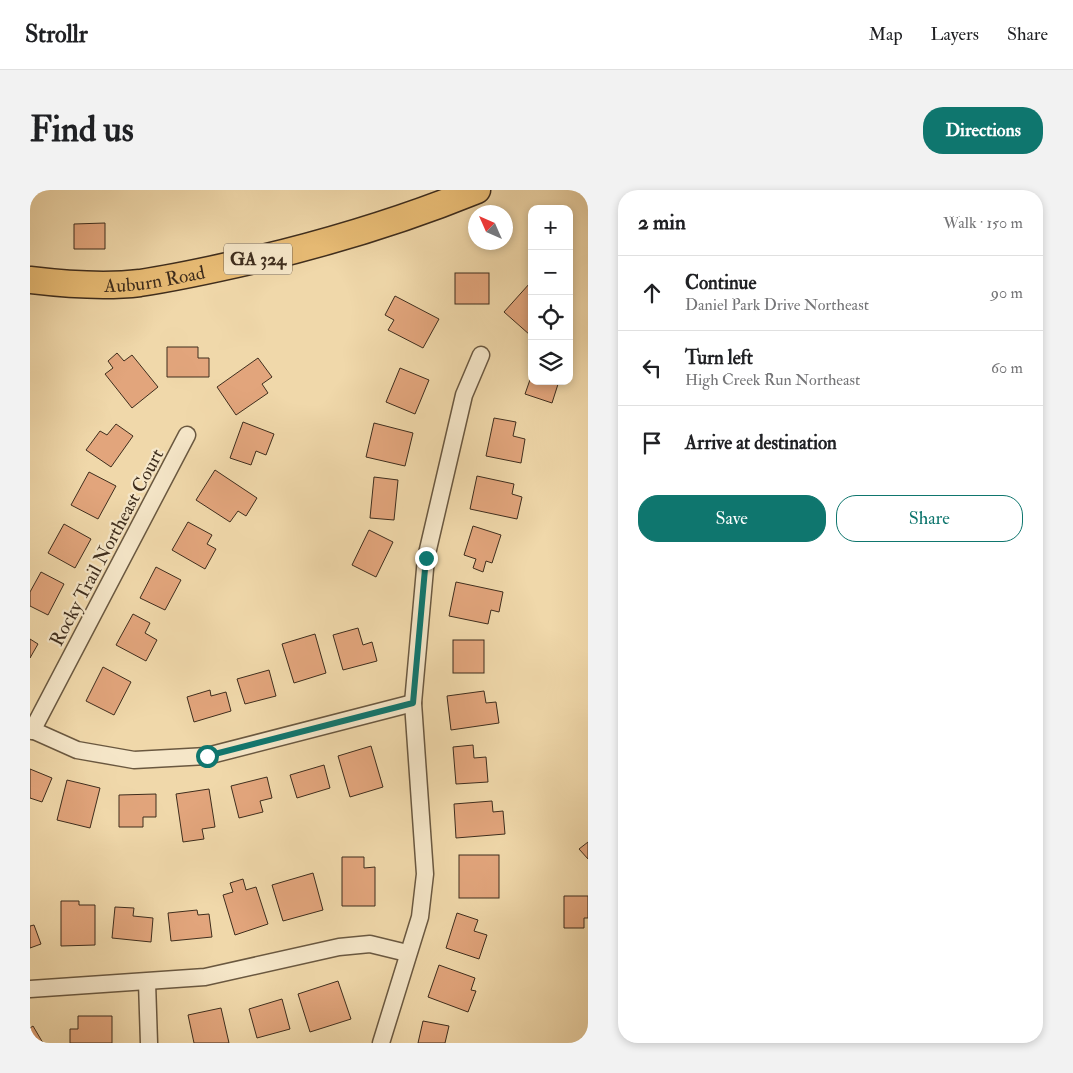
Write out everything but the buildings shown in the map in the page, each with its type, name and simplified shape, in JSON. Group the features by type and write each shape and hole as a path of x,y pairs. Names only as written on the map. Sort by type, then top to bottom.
{"main road":[{"name":"Auburn Road","path":"30,280 59,284 138,283 229,266 326,243 438,206 477,190"}],"street":[{"path":"381,1043 420,917 425,874 413,703 426,558 464,395 481,355"},
{"name":"Rocky Trail Northeast Court","path":"31,730 187,435"},
{"path":"31,730 78,750 134,760 207,756 413,703"},
{"path":"30,988 205,977 339,947 370,944 408,953"},
{"path":"146,982 149,1043"}],"route":[{"path":"207,756 413,703 426,558"}]}
